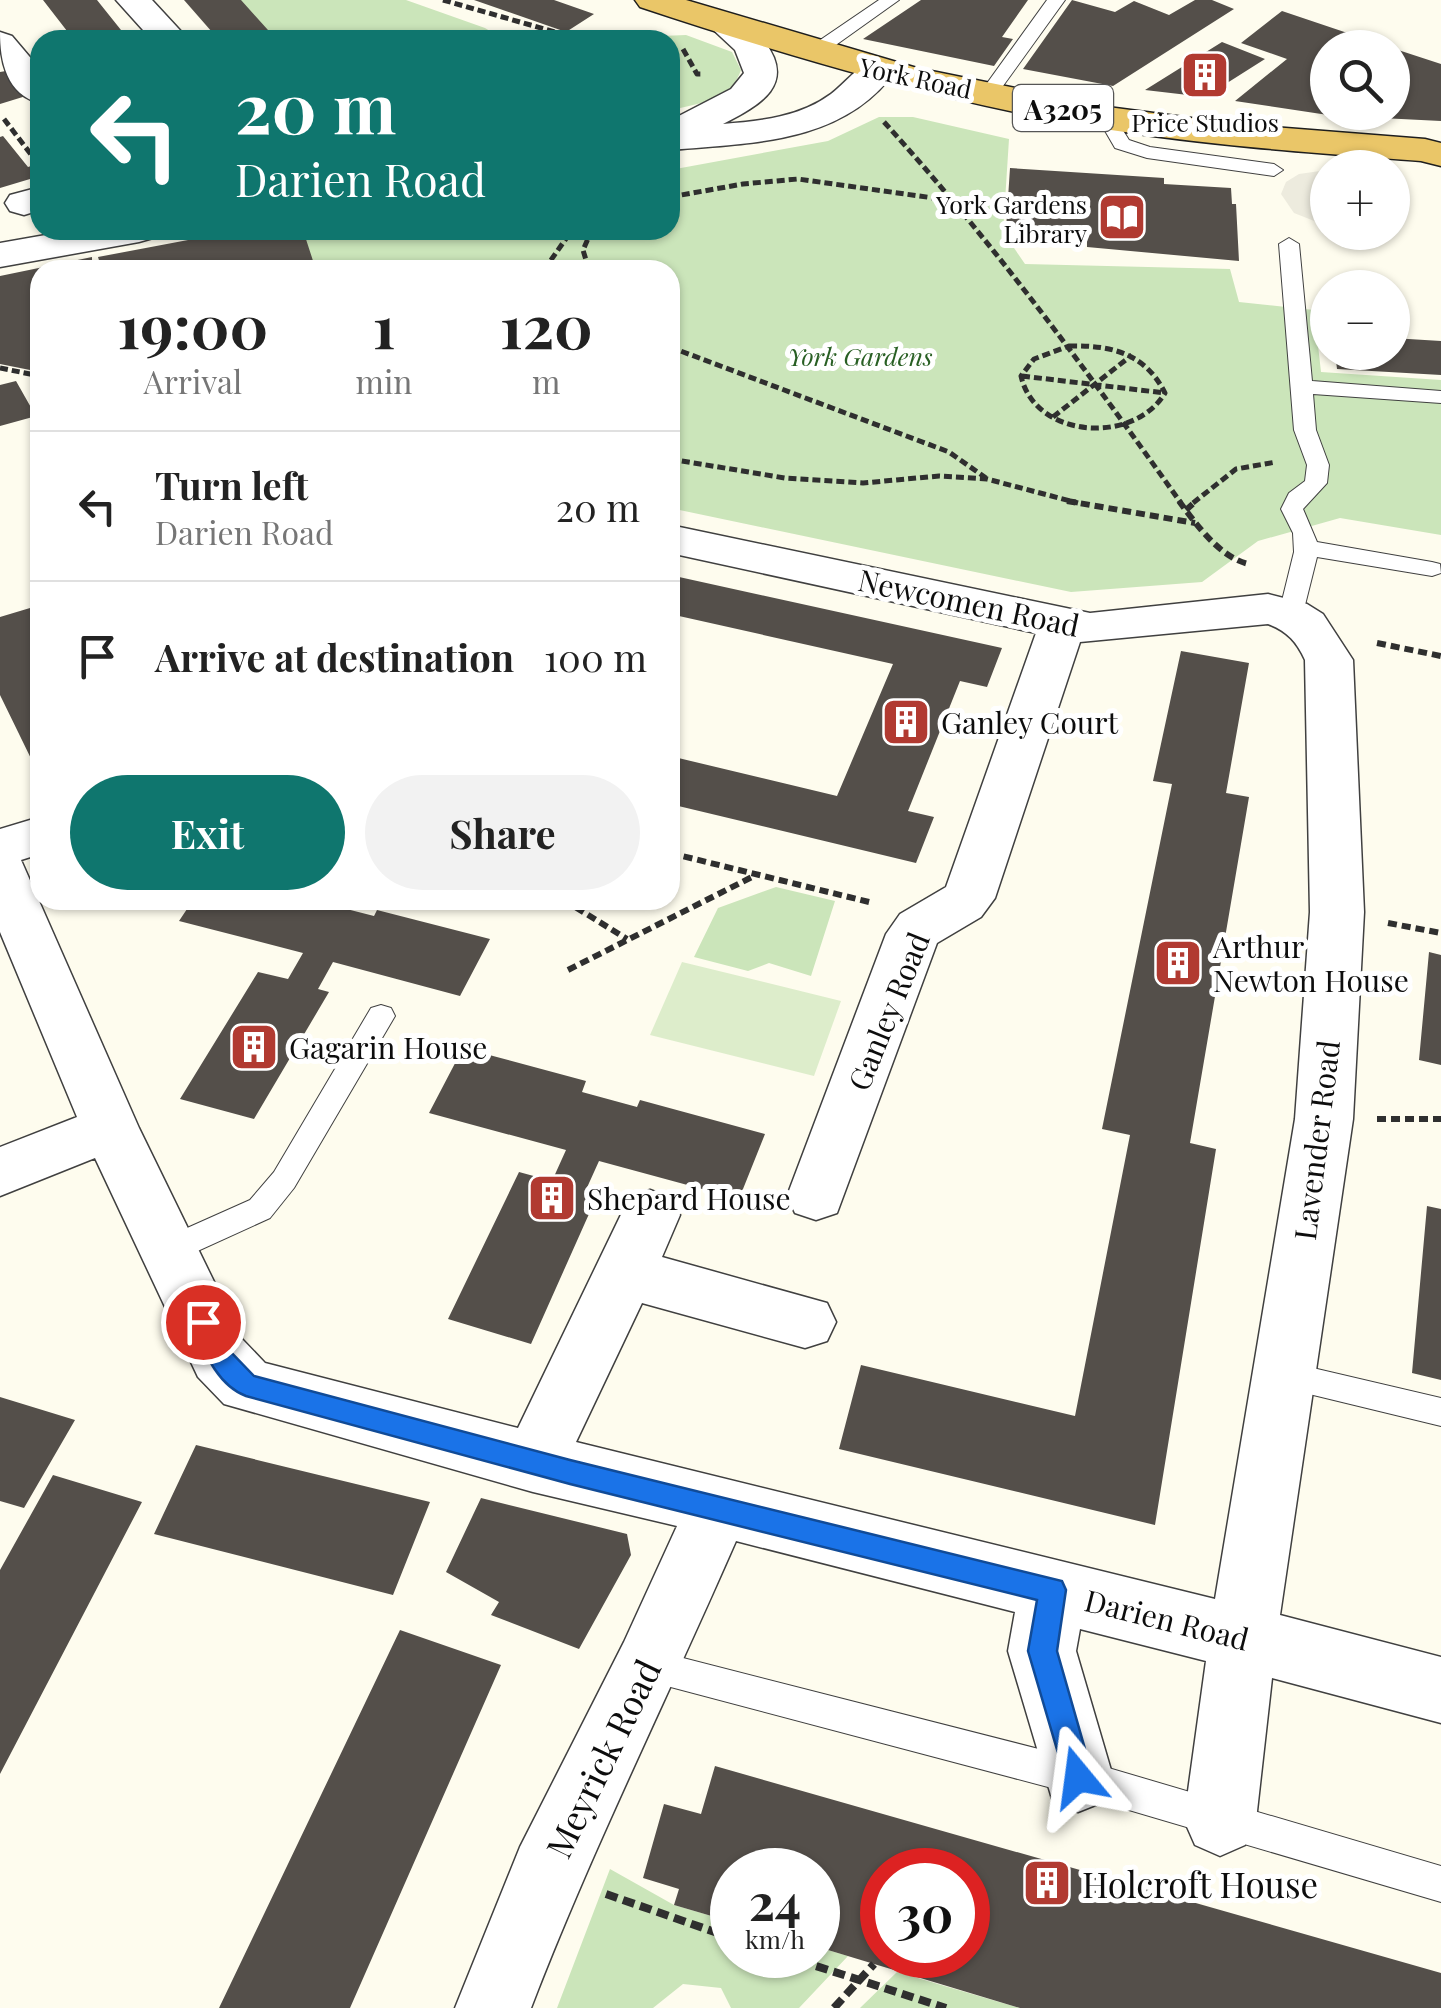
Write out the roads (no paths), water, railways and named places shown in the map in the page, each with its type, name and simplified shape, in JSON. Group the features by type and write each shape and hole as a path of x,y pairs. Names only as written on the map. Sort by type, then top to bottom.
{"highway":[{"name":"York Road","path":"652,0 825,57 1106,117 1226,134 1436,150"}],"street":[{"path":"133,0 162,30"},
{"path":"680,132 740,100 760,78 763,61 754,45 724,24"},
{"path":"0,43 30,80"},
{"path":"716,133 774,108 825,57"},
{"path":"680,136 767,128 823,114 850,98 878,70"},
{"path":"0,255 83,240"},
{"name":"Newcomen Road","path":"680,540 1090,629 1251,609 1304,610"},
{"name":"Lavender Road","path":"1220,1820 1243,1637 1324,1119 1337,912 1329,660 1304,610"},
{"name":"Ganley Road","path":"816,1196 913,934 922,922 957,909 969,898 1063,624"},
{"path":"0,848 30,838"},
{"name":"Darien Road","path":"0,869 110,1128 220,1358 246,1385 717,1510 1243,1637 1441,1690"},
{"path":"0,1172 110,1128"},
{"path":"534,1463 650,1216"},
{"path":"626,1274 804,1322"},
{"name":"Meyrick Road","path":"493,2008 546,1873 648,1666 717,1510"},
{"path":"1052,1590 1042,1651 1078,1777"}],"lane":[{"path":"825,57 890,0"},
{"path":"989,93 1056,0"},
{"path":"1106,117 1122,144 1147,152 1274,170"},
{"path":"1289,244 1305,430 1318,464 1316,483 1295,499 1292,508 1293,518 1303,530 1306,550 1304,610"},
{"path":"1302,387 1441,397"},
{"path":"1306,550 1325,549 1432,569"},
{"path":"170,1250 260,1209 284,1180 381,1016"},
{"path":"1283,1375 1441,1412"},
{"path":"648,1666 1078,1777 1441,1884"}],"place":[{"name":"Price Studios","path":"1205,75"},
{"name":"York Gardens Library","path":"1122,217"},
{"name":"Ganley Court","path":"906,722"},
{"name":"Arthur Newton House","path":"1178,963"},
{"name":"Gagarin House","path":"254,1047"},
{"name":"Shepard House","path":"552,1198"},
{"name":"Holcroft House","path":"1047,1883"}],"park label":[{"name":"York Gardens","path":"860,355"}]}
